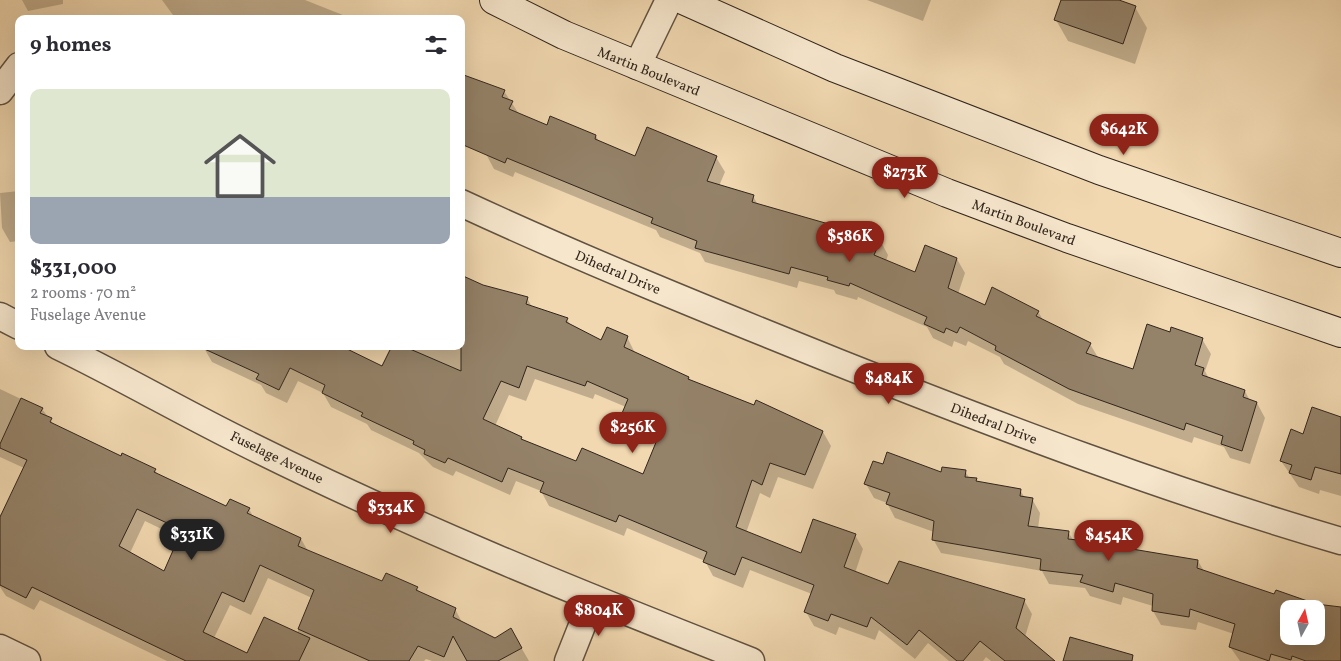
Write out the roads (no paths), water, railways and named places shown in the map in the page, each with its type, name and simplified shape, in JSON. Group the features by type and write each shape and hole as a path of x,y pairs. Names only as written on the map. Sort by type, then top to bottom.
{"main road":[{"name":"Martin Boulevard","path":"494,0 564,35 637,66 965,200 1067,238 1341,333"},
{"path":"683,0 835,68 1099,170 1341,253"}],"street":[{"path":"637,66 669,0"},
{"path":"0,91 15,71"},
{"name":"Dihedral Drive","path":"465,205 699,307 966,413 1104,465 1341,541"},
{"path":"0,316 15,324"},
{"name":"Fuselage Avenue","path":"66,350 122,377 245,443 412,520 593,598 751,661"},
{"path":"568,661 593,598"},
{"path":"0,648 27,661"}]}
